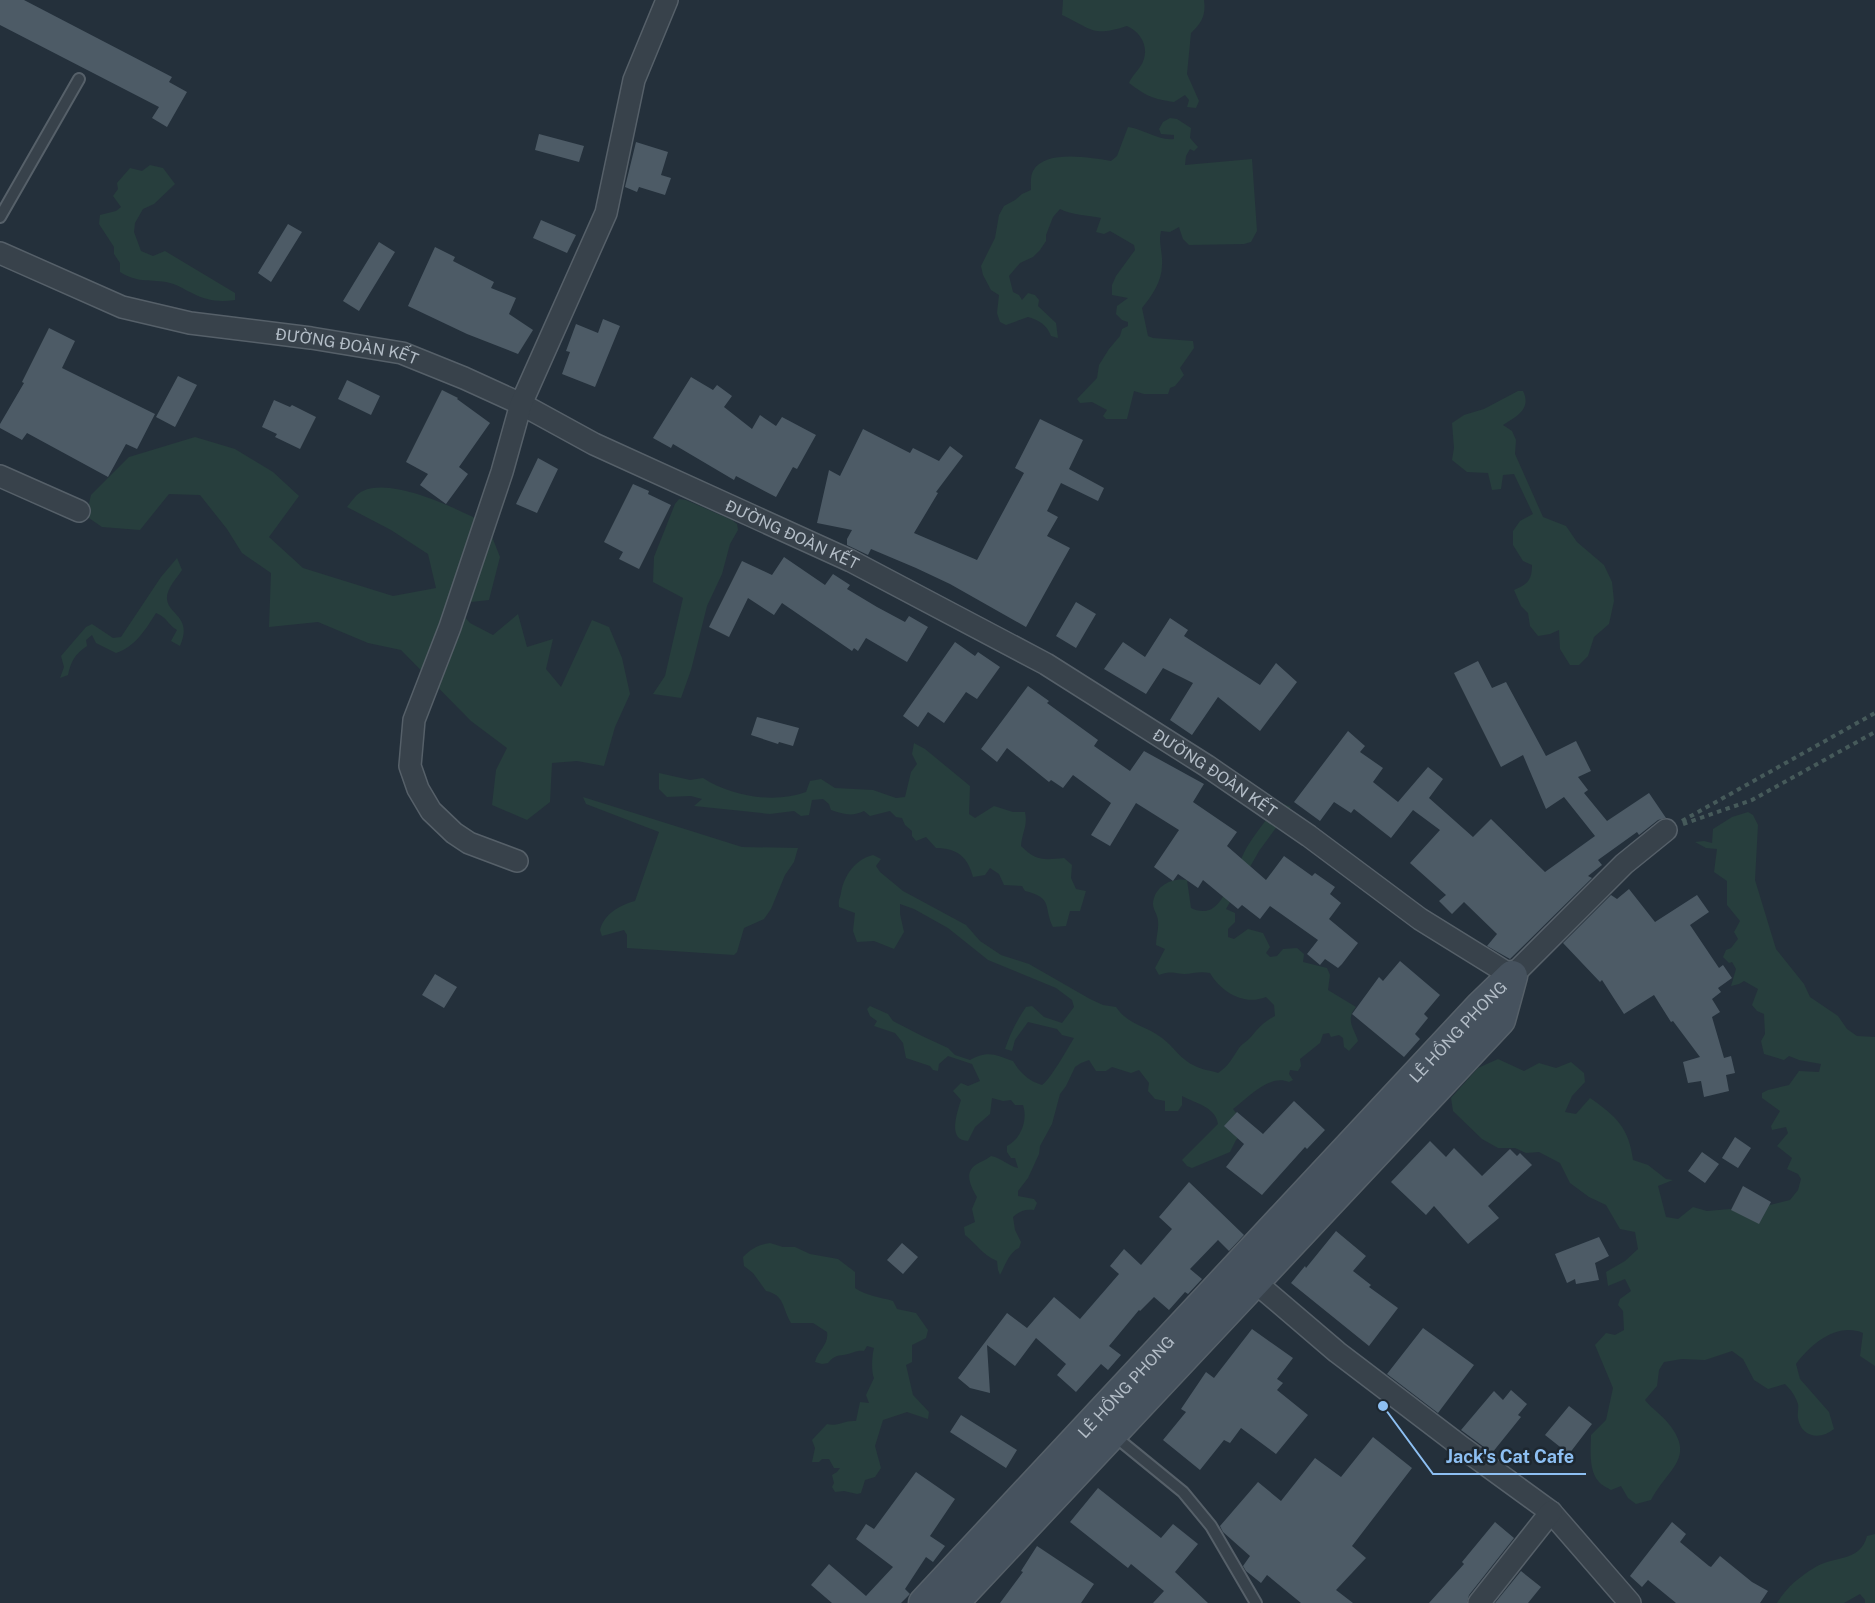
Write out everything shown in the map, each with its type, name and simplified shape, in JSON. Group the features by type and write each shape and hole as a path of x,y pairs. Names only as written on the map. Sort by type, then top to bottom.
{"street":[{"path":"517,861 469,843 442,822 420,795 411,772 410,759 415,715 450,627 502,472 521,404 606,213 634,80 667,0"},
{"name":"ĐƯỜNG ĐOÀN KẾT","path":"0,253 122,307 190,322 402,353 454,373 521,404 594,444 851,561 1046,664 1207,766 1309,836 1420,919 1512,976"},
{"path":"0,476 79,511"},
{"path":"1512,976 1624,864 1666,830"},
{"name":"LÊ HỒNG PHONG","path":"949,1598 1112,1434 1500,1020 1512,976"},
{"name":"LÊ HỒNG PHONG","path":"949,1598 1481,1006 1512,976"},
{"path":"1255,1282 1337,1352 1551,1512 1630,1603"},
{"path":"1479,1603 1551,1512"}],"lane":[{"path":"0,218 79,79"},
{"path":"1112,1434 1183,1492 1211,1526 1256,1603"}],"path":[{"path":"1666,830 1875,713"},
{"path":"1666,830 1752,800 1875,732"}],"green space":[{"path":"1063,0 1204,0 1202,18 1191,33 1187,74 1199,101 1196,108 1187,107 1189,100 1185,95 1174,102 1160,100 1145,94 1129,83 1145,55 1141,38 1127,26 1107,31 1087,28 1062,15"},
{"path":"1170,118 1177,119 1191,128 1190,138 1198,147 1194,151 1190,149 1185,165 1252,159 1257,231 1251,242 1244,244 1189,245 1183,239 1179,227 1170,232 1161,231 1162,271 1153,293 1142,308 1148,336 1193,341 1194,348 1180,368 1184,375 1175,386 1170,388 1168,394 1144,394 1134,391 1127,419 1106,419 1103,416 1107,410 1092,402 1080,403 1077,399 1097,378 1099,365 1120,336 1122,329 1128,326 1128,322 1116,314 1117,306 1128,298 1112,295 1112,285 1135,250 1134,245 1110,231 1104,234 1096,232 1101,218 1074,214 1060,209 1053,217 1046,241 1040,250 1033,257 1020,263 1009,276 1013,292 1022,300 1028,293 1035,295 1039,300 1038,306 1056,323 1058,338 1051,336 1042,324 1028,317 1006,325 1000,322 997,313 999,295 991,290 981,266 995,238 999,215 1004,206 1031,190 1032,173 1039,164 1058,157 1111,161 1117,156 1128,127 1162,138 1174,139 1174,135 1161,134 1159,129 1163,122"},
{"path":"150,165 163,168 175,184 154,204 143,209 135,223 134,232 141,251 153,256 165,251 235,293 235,300 208,299 177,285 137,279 120,272 120,263 114,254 114,247 99,224 100,215 116,211 121,207 113,196 118,189 117,183 130,168 142,171"},
{"path":"1518,391 1523,391 1526,403 1524,408 1503,425 1512,431 1516,440 1515,454 1543,517 1566,526 1577,542 1604,565 1612,582 1614,601 1609,624 1594,637 1588,656 1579,665 1570,665 1560,649 1559,630 1538,636 1530,626 1528,613 1521,606 1514,590 1528,581 1532,565 1523,561 1513,545 1513,531 1520,521 1533,514 1514,474 1503,475 1501,489 1492,490 1488,473 1467,472 1452,460 1454,448 1452,423 1464,415 1484,409"},
{"path":"195,437 235,449 273,472 299,496 269,537 303,568 393,596 436,588 428,554 391,530 347,507 359,494 376,488 391,488 426,497 487,524 500,557 489,600 453,604 470,623 493,635 518,614 527,647 553,639 546,669 561,687 592,620 609,627 622,658 630,694 615,727 604,766 577,761 552,763 550,802 527,820 492,805 496,770 507,748 471,721 401,650 368,643 318,622 269,627 271,573 242,553 227,529 200,495 169,494 140,530 102,527 86,516 91,495 129,457"},
{"path":"679,499 732,520 737,524 738,530 730,544 722,574 707,606 691,670 681,698 653,694 665,676 683,598 653,582 654,557"},
{"path":"177,558 182,570 170,588 167,599 184,628 180,646 171,641 177,630 156,613 134,642 116,653 96,643 92,635 86,640 87,646 74,658 68,675 60,678 64,667 61,656 86,627 92,624 113,638 121,637 161,577"},
{"path":"914,743 925,749 970,786 969,814 975,818 994,806 1013,812 1025,812 1021,846 1036,857 1064,858 1072,865 1071,878 1076,889 1086,891 1080,911 1070,911 1066,926 1053,927 1044,900 1025,891 1022,886 1004,885 999,874 990,868 985,875 973,877 965,859 956,852 936,848 926,837 916,841 902,818 896,817 890,811 870,816 864,811 844,814 831,810 829,804 823,799 812,800 809,815 801,816 794,811 770,814 694,806 702,799 691,796 667,797 659,789 659,773 690,780 703,778 739,794 767,798 794,796 806,792 810,781 821,779 835,788 873,790 896,798 905,797 911,772 917,764 912,754"},
{"path":"583,797 742,847 798,848 794,862 785,875 771,909 764,919 744,928 734,955 627,948 627,935 624,930 602,936 600,930 605,919 613,911 635,901 659,832 586,804"},
{"path":"1281,803 1291,807 1259,851 1226,909 1235,913 1235,922 1228,929 1228,937 1234,939 1248,929 1263,933 1270,947 1266,953 1270,957 1277,956 1283,949 1297,948 1304,954 1303,962 1327,968 1330,975 1328,990 1356,1007 1351,1020 1358,1041 1349,1051 1344,1047 1343,1038 1339,1035 1331,1037 1329,1033 1323,1034 1320,1043 1300,1059 1301,1066 1298,1071 1290,1070 1289,1074 1293,1080 1274,1081 1267,1084 1233,1109 1249,1126 1236,1140 1230,1152 1192,1168 1182,1160 1218,1124 1213,1113 1204,1106 1182,1096 1182,1105 1178,1111 1165,1111 1165,1101 1155,1099 1148,1091 1149,1083 1139,1070 1131,1073 1112,1067 1106,1071 1096,1071 1089,1060 1081,1063 1075,1067 1060,1094 1052,1124 1040,1146 1039,1154 1028,1178 1018,1191 1018,1196 1034,1199 1037,1203 1034,1210 1022,1211 1013,1217 1015,1230 1021,1242 1000,1275 997,1261 983,1252 965,1235 964,1227 975,1222 972,1209 977,1197 969,1175 973,1167 991,1156 1018,1168 1015,1158 1011,1158 1007,1152 1007,1146 1020,1134 1025,1117 1023,1105 1015,1105 1011,1100 1003,1101 992,1098 990,1114 975,1127 968,1141 962,1140 957,1136 955,1125 961,1100 953,1091 961,1083 968,1086 980,1081 972,1064 948,1056 939,1064 938,1071 906,1058 903,1043 895,1033 874,1026 877,1021 870,1016 867,1009 870,1006 888,1014 893,1021 948,1048 955,1055 970,1060 992,1054 1013,1061 1025,1076 1042,1085 1054,1071 1074,1038 1062,1035 1057,1029 1028,1022 1015,1040 1012,1051 1005,1049 1007,1043 1026,1007 1032,1006 1044,1017 1062,1023 1074,1007 1072,1000 1056,988 988,960 948,928 900,904 904,932 894,949 874,941 857,942 853,931 855,913 839,907 848,874 856,864 867,857 873,855 881,859 876,866 880,872 903,891 966,925 980,941 1001,955 1029,964 1103,1005 1116,1007 1126,1018 1162,1038 1190,1063 1218,1073 1228,1065 1241,1045 1264,1023 1275,1016 1274,1005 1266,997 1250,1000 1234,996 1220,986 1210,973 1159,975 1155,968 1165,949 1156,945 1158,924 1153,906 1154,898 1165,884 1181,879 1187,880 1191,908 1207,911 1213,908 1228,889 1251,841"},
{"path":"1748,812 1753,815 1758,825 1755,880 1776,949 1804,984 1810,997 1838,1016 1847,1029 1857,1036 1875,1037 1875,1366 1860,1356 1863,1333 1853,1330 1844,1330 1825,1337 1802,1356 1796,1364 1800,1379 1829,1412 1834,1429 1818,1436 1803,1430 1798,1418 1797,1401 1785,1384 1768,1389 1754,1380 1743,1359 1732,1351 1705,1360 1682,1359 1664,1362 1659,1370 1657,1386 1645,1400 1676,1435 1680,1445 1680,1455 1651,1500 1636,1504 1628,1498 1621,1486 1611,1490 1600,1483 1593,1472 1591,1453 1591,1435 1606,1420 1613,1388 1595,1345 1606,1333 1615,1335 1624,1330 1623,1311 1618,1305 1620,1299 1631,1291 1625,1279 1608,1286 1606,1272 1625,1261 1638,1249 1635,1232 1620,1229 1606,1205 1589,1197 1570,1183 1560,1163 1539,1152 1526,1153 1515,1148 1498,1148 1482,1139 1453,1111 1451,1098 1478,1068 1498,1059 1524,1071 1539,1063 1556,1068 1571,1062 1584,1073 1585,1082 1572,1096 1565,1112 1576,1114 1590,1098 1614,1117 1628,1139 1633,1160 1648,1165 1666,1179 1673,1180 1658,1186 1666,1217 1678,1219 1693,1207 1707,1211 1730,1209 1738,1213 1790,1200 1798,1190 1801,1179 1798,1174 1787,1169 1792,1158 1777,1146 1788,1133 1786,1127 1772,1130 1771,1126 1780,1111 1762,1098 1762,1093 1789,1085 1799,1071 1819,1072 1821,1064 1789,1056 1784,1060 1764,1054 1761,1041 1765,1034 1764,1014 1752,1005 1758,989 1744,981 1731,986 1736,969 1732,962 1729,963 1723,957 1726,950 1731,948 1738,939 1734,932 1740,921 1727,905 1727,881 1714,872 1717,849 1706,848 1695,842 1712,843 1713,829 1732,817"},
{"path":"770,1243 783,1247 795,1247 810,1254 838,1259 855,1272 855,1288 868,1295 893,1301 897,1309 916,1313 928,1330 926,1338 912,1345 912,1362 906,1365 913,1395 929,1412 928,1419 907,1412 883,1420 875,1446 881,1468 875,1477 865,1480 861,1493 835,1492 832,1487 834,1483 832,1475 840,1468 834,1468 829,1459 812,1462 815,1448 812,1440 827,1424 856,1421 860,1402 869,1403 866,1395 874,1378 872,1363 874,1348 867,1346 864,1351 837,1356 828,1363 815,1362 825,1344 827,1332 813,1323 791,1323 780,1299 766,1291 753,1273 744,1266 743,1257 746,1254 755,1247"},
{"path":"1875,1534 1875,1603 1865,1603 1860,1594 1844,1603 1777,1603 1803,1575 1822,1564 1852,1555 1864,1545 1867,1536"}],"building":[{"path":"0,0 24,0 172,77 169,82 187,92 167,127 152,118 159,107 0,25"},
{"path":"539,134 584,146 579,162 535,150"},
{"path":"636,142 668,152 661,175 671,178 665,195 639,187 637,192 625,187"},
{"path":"541,220 576,235 567,253 533,238"},
{"path":"288,224 302,232 271,282 258,273"},
{"path":"379,242 395,252 359,311 343,301"},
{"path":"435,247 455,257 453,261 494,282 491,288 516,298 509,314 533,330 518,354 467,334 408,306"},
{"path":"603,319 620,326 595,387 562,374 570,352 566,351 576,324 598,333"},
{"path":"49,328 75,341 62,368 155,414 137,449 126,444 108,477 27,433 22,440 0,428"},
{"path":"178,376 197,385 175,427 156,417"},
{"path":"691,377 713,390 717,385 732,396 724,407 752,429 760,415 776,426 782,417 816,435 797,469 793,467 776,497 736,476 734,480 673,444 671,448 653,438"},
{"path":"347,380 380,396 371,415 338,399"},
{"path":"442,390 458,398 490,423 459,467 468,474 446,504 420,485 428,474 406,462"},
{"path":"274,400 290,407 292,405 316,417 300,449 275,437 277,434 262,427"},
{"path":"1040,419 1083,440 1069,469 1104,488 1098,501 1061,483 1047,511 1058,517 1047,536 1070,548 1026,627 950,584 916,568 871,549 868,555 847,545 847,539 852,530 817,523 829,470 840,476 863,429 910,453 913,448 939,461 950,446 963,456 936,492 938,493 914,533 977,560 1024,473 1015,468"},
{"path":"538,458 558,469 537,513 516,504"},
{"path":"633,484 671,505 639,569 619,559 623,552 604,542"},
{"path":"784,557 825,585 833,574 850,585 847,589 877,607 905,622 909,616 928,627 907,662 866,638 858,651 854,648 852,651 782,603 774,615 748,598 729,637 709,627 742,561 772,575"},
{"path":"1076,602 1096,614 1076,648 1056,636"},
{"path":"1170,618 1188,630 1184,636 1260,685 1276,663 1297,682 1260,731 1218,697 1192,735 1170,720 1193,683 1163,668 1146,694 1104,669 1123,642 1145,657"},
{"path":"955,642 975,656 978,652 1000,667 977,699 966,692 944,723 928,712 918,727 903,716"},
{"path":"1478,661 1492,688 1506,682 1546,756 1576,741 1591,771 1578,777 1588,790 1584,793 1607,821 1649,793 1666,818 1658,820 1639,835 1637,832 1598,860 1602,865 1588,876 1592,878 1510,959 1487,946 1497,934 1464,902 1452,914 1439,901 1446,895 1410,863 1440,830 1413,810 1391,838 1354,809 1351,813 1334,802 1320,821 1294,802 1348,731 1365,746 1360,752 1383,768 1373,782 1398,802 1428,767 1443,779 1429,798 1473,837 1491,819 1545,872 1595,836 1564,797 1546,809 1523,755 1501,767 1454,673"},
{"path":"1028,686 1049,701 1047,703 1098,740 1094,746 1130,771 1144,751 1204,784 1193,802 1237,832 1227,846 1266,880 1284,856 1312,876 1315,873 1335,887 1330,894 1341,903 1329,919 1358,943 1342,964 1338,968 1325,959 1320,965 1307,954 1318,940 1270,906 1260,919 1242,905 1238,909 1203,880 1198,888 1178,874 1173,881 1154,867 1179,830 1136,803 1110,846 1091,835 1111,803 1073,775 1063,788 1051,780 1049,782 1007,748 997,762 981,749"},
{"path":"757,717 799,728 793,746 779,742 778,744 751,735"},
{"path":"1629,889 1655,922 1697,895 1709,912 1690,925 1719,968 1723,965 1732,978 1718,988 1721,992 1712,999 1720,1012 1712,1017 1724,1058 1731,1056 1735,1073 1726,1075 1729,1091 1704,1097 1701,1081 1688,1083 1683,1062 1700,1057 1673,1021 1671,1022 1654,995 1624,1014 1602,980 1600,982 1563,943 1611,895 1617,899"},
{"path":"1400,961 1440,995 1424,1014 1428,1018 1415,1034 1420,1039 1404,1057 1352,1014 1379,977 1383,981"},
{"path":"435,974 457,987 444,1008 422,995"},
{"path":"1294,1101 1325,1130 1307,1149 1305,1147 1262,1195 1226,1167 1244,1144 1224,1126 1237,1112 1263,1134"},
{"path":"1735,1137 1751,1148 1738,1168 1722,1158"},
{"path":"1430,1141 1446,1157 1454,1148 1482,1176 1510,1149 1517,1156 1520,1153 1532,1165 1488,1206 1499,1218 1468,1244 1434,1206 1426,1215 1391,1182"},
{"path":"1702,1152 1719,1164 1705,1183 1688,1171"},
{"path":"1189,1182 1244,1235 1229,1251 1218,1240 1190,1269 1202,1279 1188,1294 1185,1292 1169,1310 1154,1297 1139,1310 1109,1346 1121,1355 1108,1370 1101,1364 1076,1392 1057,1375 1066,1364 1036,1338 1015,1366 987,1345 990,1393 970,1388 958,1378 1007,1313 1027,1328 1054,1297 1080,1319 1119,1274 1110,1266 1124,1249 1141,1265 1172,1229 1159,1217"},
{"path":"1743,1186 1771,1202 1759,1224 1731,1210"},
{"path":"1336,1231 1366,1256 1353,1271 1371,1285 1369,1287 1398,1308 1369,1346 1291,1283"},
{"path":"1599,1237 1609,1256 1595,1263 1599,1280 1576,1284 1575,1279 1567,1283 1555,1254"},
{"path":"902,1243 918,1257 903,1274 887,1260"},
{"path":"1423,1328 1474,1365 1438,1413 1387,1374"},
{"path":"1252,1329 1293,1358 1277,1379 1283,1383 1277,1390 1308,1415 1276,1454 1241,1428 1230,1443 1224,1440 1200,1470 1163,1440 1186,1412 1181,1409 1206,1372 1214,1378"},
{"path":"1511,1390 1527,1404 1518,1415 1521,1417 1492,1453 1461,1430 1494,1391 1503,1400"},
{"path":"1569,1406 1592,1424 1569,1454 1545,1435"},
{"path":"961,1415 1017,1450 1006,1468 950,1432"},
{"path":"1373,1437 1412,1468 1352,1546 1366,1558 1336,1590 1353,1603 1301,1603 1267,1575 1261,1583 1246,1571 1243,1566 1250,1556 1223,1532 1220,1526 1258,1482 1281,1501 1315,1458 1341,1477"},
{"path":"916,1472 955,1499 930,1536 945,1546 933,1562 926,1557 905,1589 910,1594 901,1603 832,1603 811,1585 829,1564 866,1596 893,1567 856,1539 866,1524 874,1529"},
{"path":"1098,1488 1161,1538 1173,1524 1198,1544 1175,1572 1208,1603 1153,1603 1164,1591 1131,1564 1128,1568 1070,1522"},
{"path":"1495,1522 1514,1538 1469,1595 1467,1603 1429,1603 1464,1564 1462,1562"},
{"path":"1672,1522 1686,1534 1680,1542 1709,1566 1711,1567 1720,1556 1752,1582 1768,1591 1760,1603 1676,1603 1648,1580 1642,1587 1630,1576"},
{"path":"1037,1546 1094,1584 1081,1603 1000,1603 1023,1572 1021,1571"},
{"path":"1521,1571 1541,1587 1528,1603 1495,1603"}],"place":[{"name":"Jack's Cat Cafe","path":"1383,1406"}]}
